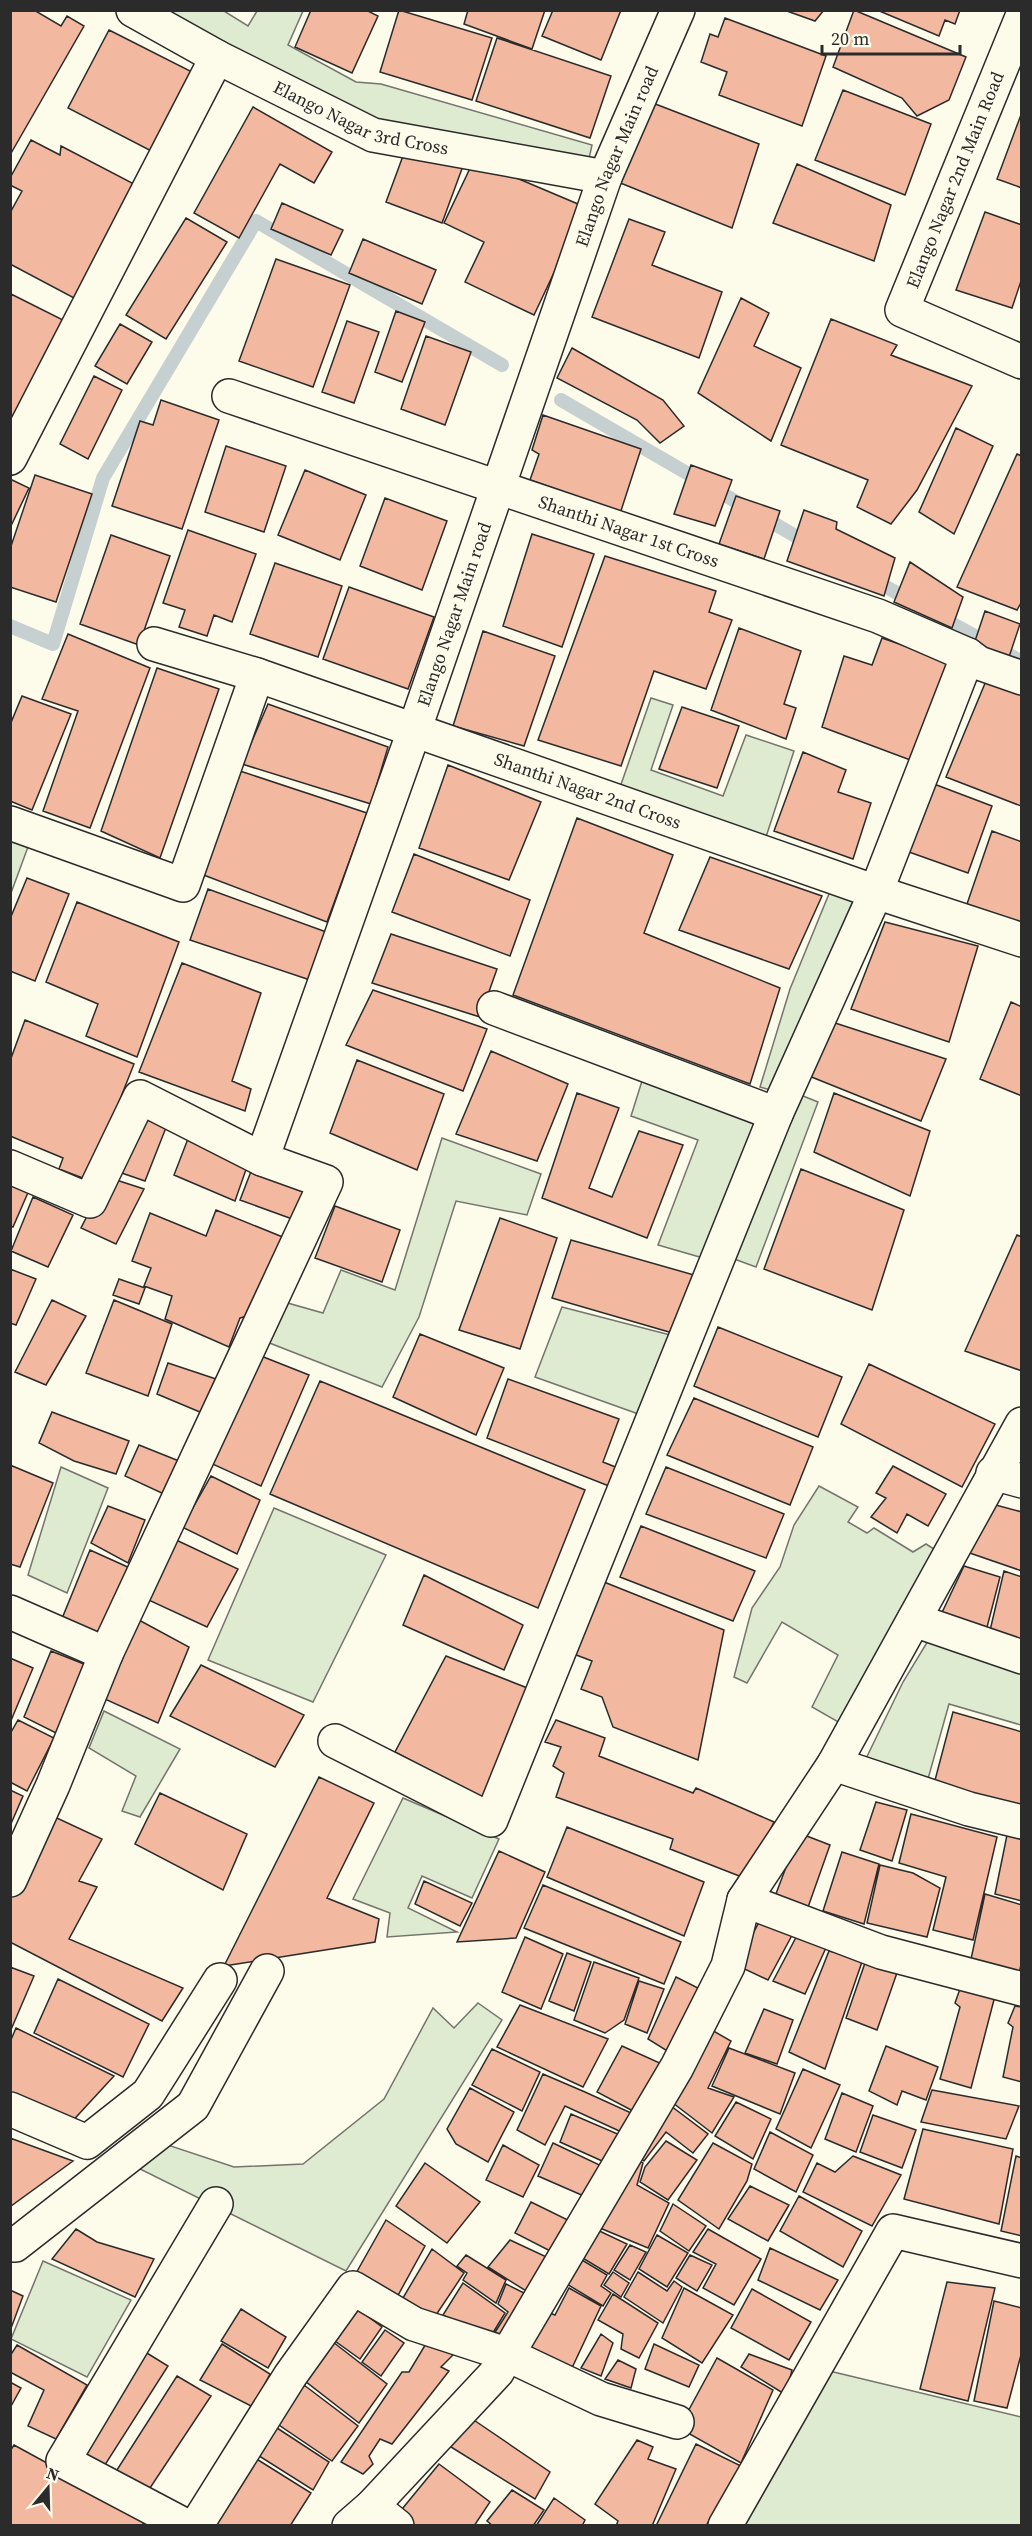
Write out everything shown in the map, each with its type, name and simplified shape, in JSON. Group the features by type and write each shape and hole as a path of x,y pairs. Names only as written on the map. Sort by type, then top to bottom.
{"street":[{"name":"Elango Nagar 3rd Cross","path":"133,10 217,57 373,135 605,177"},
{"name":"Elango Nagar Main road","path":"262,1159 414,731 605,177 678,10"},
{"name":"Elango Nagar 2nd Main Road","path":"1022,17 902,310 1022,362"},
{"path":"10,458 217,57"},
{"name":"Shanthi Nagar 1st Cross","path":"229,396 878,616 968,655 979,663 1022,678"},
{"name":"Shanthi Nagar 2nd Cross","path":"154,644 257,675 876,892 1022,940"},
{"path":"335,1741 491,1820 776,1114 876,892 968,655"},
{"path":"10,824 183,885 257,675"},
{"path":"494,1008 776,1114"},
{"path":"10,1167 90,1200 140,1097 262,1159 326,1182 106,1654 53,1785 10,1880"},
{"path":"397,2526 360,2516 497,2372 677,2067 728,1966 744,1900 834,1764 914,1620 1007,1477 1022,1424"},
{"path":"10,1612 106,1654"},
{"path":"914,1620 1022,1657"},
{"path":"834,1764 969,1809 1022,1822"},
{"path":"744,1900 881,1952 1022,1989"},
{"path":"10,2244 15,2245 193,2106 267,1971"},
{"path":"10,2109 87,2142 148,2094 220,1980"},
{"path":"186,2526 63,2460 216,2204"},
{"path":"724,2526 893,2231 1022,2261"},
{"path":"196,2526 290,2376 353,2288 414,2324 506,2354 601,2399 677,2422"}],"green space":[{"path":"150,11 224,11 248,26 257,11 303,11 288,45 356,82 381,84 592,145 587,168 384,132"},
{"path":"651,698 673,705 651,770 723,796 746,735 794,751 764,843 617,796"},
{"path":"11,841 28,847 11,893"},
{"path":"831,889 863,899 777,1092 760,1087 790,989"},
{"path":"642,1081 759,1123 710,1260 658,1245 698,1140 631,1116"},
{"path":"798,1094 818,1102 756,1267 726,1256"},
{"path":"442,1138 541,1174 527,1215 456,1201 419,1317 382,1387 267,1342 284,1302 323,1313 341,1270 395,1290"},
{"path":"562,1307 678,1337 644,1416 535,1377"},
{"path":"61,1467 108,1488 67,1593 28,1575"},
{"path":"819,1486 858,1507 848,1522 867,1533 874,1528 913,1552 926,1544 937,1551 840,1723 812,1707 838,1655 782,1622 747,1683 734,1677 752,1608 780,1567 794,1525"},
{"path":"274,1508 386,1555 313,1702 208,1660"},
{"path":"934,1631 1021,1660 1021,1725 949,1704 926,1786 861,1769 903,1682"},
{"path":"104,1711 180,1749 140,1817 122,1811 136,1776 89,1748"},
{"path":"403,1798 499,1839 472,1898 422,1876 408,1908 457,1932 387,1937 390,1913 353,1899"},
{"path":"478,2003 502,2020 346,2271 140,2169 162,2143 234,2167 303,2164 384,2099 433,2008 454,2028"},
{"path":"43,2261 131,2300 87,2377 11,2339"},
{"path":"821,2369 1021,2417 1021,2525 735,2526"}],"building":[{"path":"10,10 34,10 61,26 67,16 84,26 10,155"},
{"path":"311,10 366,10 378,16 352,73 295,47"},
{"path":"399,10 492,38 472,100 380,72"},
{"path":"468,10 545,10 532,49 464,24"},
{"path":"553,10 621,10 601,60 542,36"},
{"path":"784,10 824,10 815,21"},
{"path":"854,10 966,57 949,100 917,116 902,98 833,67"},
{"path":"877,10 960,10 955,24 945,20 939,36"},
{"path":"725,18 826,56 802,126 719,95 727,72 701,62 710,34 718,37"},
{"path":"109,30 200,76 159,155 68,108"},
{"path":"497,38 611,76 590,138 476,101"},
{"path":"843,90 931,124 905,195 815,160"},
{"path":"645,100 759,144 732,228 613,180"},
{"path":"253,107 332,152 314,183 280,164 239,238 194,213"},
{"path":"1022,112 1022,188 997,179"},
{"path":"31,140 60,155 61,146 134,184 74,298 10,264 10,213 22,191 10,185 10,178"},
{"path":"407,145 463,166 442,223 386,202"},
{"path":"474,160 585,207 534,315 465,282 484,242 444,223"},
{"path":"797,164 891,205 874,261 773,223"},
{"path":"282,203 343,230 331,255 271,229"},
{"path":"985,212 1022,225 1022,278 1012,308 956,290"},
{"path":"186,218 227,242 166,339 126,315"},
{"path":"629,219 665,232 652,265 722,292 699,358 592,317"},
{"path":"363,239 436,270 422,304 349,273"},
{"path":"276,259 350,285 313,387 239,361"},
{"path":"11,294 65,321 14,419 10,417"},
{"path":"741,298 769,313 754,346 801,368 771,441 698,393"},
{"path":"396,311 425,322 402,382 375,372"},
{"path":"831,319 897,345 891,355 972,386 917,490 891,524 857,507 868,480 781,445"},
{"path":"347,321 379,332 354,403 322,392"},
{"path":"120,324 152,342 127,384 95,366"},
{"path":"426,336 471,352 445,425 401,409"},
{"path":"572,348 663,400 684,426 660,443 637,420 557,378"},
{"path":"94,376 122,390 88,459 60,444"},
{"path":"161,400 219,420 182,529 112,506 140,421 153,425"},
{"path":"543,415 641,449 618,520 595,503 530,480 539,454 532,450"},
{"path":"956,428 993,446 954,534 919,512"},
{"path":"226,446 286,466 264,532 205,512"},
{"path":"1017,454 1022,456 1022,601 1017,610 957,587"},
{"path":"691,465 732,480 715,526 674,514"},
{"path":"305,470 366,495 340,560 278,535"},
{"path":"35,475 92,494 56,602 10,587 10,549"},
{"path":"10,479 29,488 10,528"},
{"path":"736,496 780,511 764,559 719,544"},
{"path":"385,498 447,521 422,590 360,566"},
{"path":"804,510 837,522 836,529 895,558 884,596 787,561"},
{"path":"188,530 256,554 232,622 214,615 207,636 179,627 185,610 163,603"},
{"path":"532,534 594,554 562,647 503,626"},
{"path":"111,535 170,556 139,645 80,624"},
{"path":"605,556 716,591 709,612 732,620 706,689 654,671 621,766 538,740"},
{"path":"910,562 963,597 952,628 894,602"},
{"path":"275,563 342,586 318,657 250,634"},
{"path":"349,587 434,617 408,689 323,659"},
{"path":"985,611 1020,624 1007,663 972,650"},
{"path":"739,628 801,651 784,704 796,708 786,739 711,710"},
{"path":"483,631 555,656 524,746 453,726"},
{"path":"68,634 150,668 90,828 43,811 78,711 42,699"},
{"path":"882,638 951,662 913,761 822,727 844,656 872,665"},
{"path":"157,668 219,689 160,858 101,831"},
{"path":"986,681 1022,695 1021,806 946,777"},
{"path":"22,696 71,714 32,810 10,801 10,725"},
{"path":"268,704 388,747 371,804 242,764"},
{"path":"682,707 739,726 717,788 659,769"},
{"path":"803,752 846,770 838,792 871,803 853,859 774,831"},
{"path":"448,765 541,802 509,880 419,848"},
{"path":"240,771 367,813 327,922 201,874"},
{"path":"934,784 992,806 968,873 909,852"},
{"path":"577,818 673,855 644,933 780,988 750,1084 513,995"},
{"path":"992,831 1022,842 1022,923 967,904"},
{"path":"414,854 530,900 510,956 392,912"},
{"path":"710,857 822,896 789,969 679,930"},
{"path":"27,878 69,894 35,981 10,971 10,919"},
{"path":"208,889 329,933 313,981 190,940"},
{"path":"77,902 179,942 137,1057 86,1036 98,1004 46,982"},
{"path":"885,922 978,946 949,1042 851,1009"},
{"path":"391,934 497,969 480,1017 372,983"},
{"path":"182,963 261,993 232,1081 251,1089 245,1111 139,1072"},
{"path":"373,990 487,1029 463,1091 346,1045"},
{"path":"1011,1002 1022,1007 1022,1096 980,1079"},
{"path":"25,1020 134,1064 88,1180 59,1169 63,1158 10,1136 10,1061"},
{"path":"829,1021 946,1059 921,1121 809,1076"},
{"path":"491,1051 568,1084 537,1161 456,1134"},
{"path":"357,1060 444,1094 417,1170 330,1133"},
{"path":"577,1093 619,1108 589,1188 612,1197 639,1131 683,1145 647,1238 542,1198"},
{"path":"834,1093 930,1131 910,1196 814,1152"},
{"path":"141,1107 169,1120 145,1181 113,1170"},
{"path":"191,1131 250,1158 235,1201 174,1175"},
{"path":"255,1161 309,1183 295,1220 240,1200"},
{"path":"801,1169 904,1210 872,1310 764,1269"},
{"path":"107,1177 144,1189 116,1244 81,1228"},
{"path":"10,1180 30,1188 13,1227 10,1226"},
{"path":"33,1197 73,1215 48,1267 11,1251"},
{"path":"335,1206 400,1230 382,1282 315,1258"},
{"path":"216,1210 290,1240 256,1314 240,1318 229,1347 165,1319 172,1296 144,1286 151,1268 132,1261 150,1213 206,1236"},
{"path":"500,1218 557,1238 520,1349 459,1330"},
{"path":"1017,1235 1022,1237 1022,1371 965,1351"},
{"path":"571,1240 694,1275 676,1334 552,1298"},
{"path":"10,1269 36,1279 16,1325 10,1323"},
{"path":"119,1279 145,1288 139,1304 113,1295"},
{"path":"52,1300 86,1316 46,1385 15,1372"},
{"path":"114,1300 172,1324 148,1396 86,1373"},
{"path":"718,1327 842,1377 818,1437 694,1386"},
{"path":"420,1334 504,1368 476,1435 393,1397"},
{"path":"261,1356 309,1375 261,1486 208,1462"},
{"path":"168,1363 222,1381 207,1415 157,1394"},
{"path":"869,1364 995,1424 962,1487 841,1424"},
{"path":"508,1379 619,1419 603,1462 623,1470 614,1488 487,1438"},
{"path":"320,1381 585,1490 538,1608 270,1494"},
{"path":"694,1398 813,1447 790,1505 667,1455"},
{"path":"52,1412 129,1441 116,1474 74,1461 39,1443"},
{"path":"139,1445 179,1461 166,1495 125,1476"},
{"path":"10,1465 53,1483 20,1567 10,1564"},
{"path":"893,1466 946,1494 928,1526 907,1514 897,1533 871,1517 886,1498 876,1493"},
{"path":"666,1467 784,1514 766,1558 646,1514"},
{"path":"211,1476 260,1500 237,1554 182,1527"},
{"path":"981,1501 1022,1512 1022,1571 961,1550"},
{"path":"108,1506 145,1520 128,1563 91,1543"},
{"path":"641,1526 755,1571 733,1621 620,1577"},
{"path":"174,1539 238,1569 207,1627 142,1597"},
{"path":"90,1550 132,1569 103,1641 61,1621"},
{"path":"964,1566 1000,1577 985,1635 938,1621"},
{"path":"1004,1571 1022,1577 1022,1647 988,1639"},
{"path":"424,1575 523,1625 504,1670 403,1625"},
{"path":"604,1582 724,1630 698,1760 613,1727 602,1697 581,1689 592,1661 571,1653"},
{"path":"137,1619 189,1647 158,1723 98,1696"},
{"path":"51,1651 89,1666 58,1734 24,1717"},
{"path":"446,1656 535,1691 488,1801 395,1752"},
{"path":"10,1658 33,1668 10,1723"},
{"path":"201,1665 304,1715 275,1767 170,1716"},
{"path":"953,1712 1022,1732 1021,1806 934,1784"},
{"path":"18,1720 54,1738 27,1791 10,1782 10,1734"},
{"path":"556,1720 605,1738 599,1756 693,1793 696,1788 774,1822 747,1879 670,1849 673,1839 556,1797 564,1773 553,1766 561,1747 545,1742"},
{"path":"319,1777 374,1803 327,1898 379,1919 375,1942 224,1966"},
{"path":"10,1790 23,1796 10,1826"},
{"path":"160,1793 247,1834 223,1890 135,1844"},
{"path":"876,1802 907,1810 892,1861 860,1850"},
{"path":"44,1812 102,1839 79,1881 97,1887 69,1939 183,1988 162,2021 10,1942 10,1891"},
{"path":"911,1814 997,1837 973,1940 933,1930 946,1877 899,1863"},
{"path":"567,1827 704,1882 684,1936 547,1877"},
{"path":"799,1833 830,1845 807,1910 774,1899"},
{"path":"1007,1835 1022,1839 1022,1901 995,1894"},
{"path":"499,1851 545,1872 516,1938 457,1942"},
{"path":"842,1852 879,1864 864,1924 823,1911"},
{"path":"880,1865 913,1873 940,1888 927,1937 867,1923"},
{"path":"424,1881 472,1903 460,1926 415,1904"},
{"path":"543,1885 681,1942 664,1984 524,1928"},
{"path":"985,1894 1022,1905 1022,1960 1019,1974 971,1959"},
{"path":"764,1913 797,1926 768,1980 736,1965"},
{"path":"801,1928 830,1939 805,1994 773,1981"},
{"path":"525,1937 563,1954 541,2009 502,1992"},
{"path":"829,1951 863,1959 825,2069 789,2052"},
{"path":"567,1953 591,1962 574,2011 549,2001"},
{"path":"866,1960 898,1970 877,2030 846,2018"},
{"path":"594,1962 639,1978 624,2020 605,2033 574,2020"},
{"path":"10,1967 34,1976 10,2032"},
{"path":"676,1977 706,1992 672,2054 648,2039"},
{"path":"58,1979 149,2024 123,2077 34,2033"},
{"path":"639,1981 664,1989 647,2033 625,2024"},
{"path":"961,1986 996,1992 971,2088 940,2079 960,2007 955,2003"},
{"path":"520,2005 608,2039 583,2087 497,2047"},
{"path":"1015,2006 1022,2007 1022,2082 1003,2077 1013,2027 1008,2023"},
{"path":"764,2009 793,2020 777,2064 745,2053"},
{"path":"703,2025 731,2041 708,2088 734,2097 712,2133 664,2096"},
{"path":"16,2028 114,2076 66,2128 10,2103 10,2042"},
{"path":"622,2046 662,2064 633,2111 597,2092"},
{"path":"886,2046 938,2067 926,2100 902,2091 897,2105 869,2091"},
{"path":"729,2048 795,2073 780,2114 712,2086"},
{"path":"492,2049 540,2072 522,2111 472,2085"},
{"path":"803,2069 840,2085 811,2148 776,2129"},
{"path":"543,2074 640,2117 628,2135 565,2106 545,2145 517,2130"},
{"path":"470,2088 514,2112 488,2162 456,2144 447,2129"},
{"path":"932,2090 1019,2106 1006,2139 921,2122"},
{"path":"842,2093 873,2106 856,2152 825,2139"},
{"path":"663,2100 708,2134 693,2153 666,2132 644,2161 632,2151"},
{"path":"736,2102 771,2119 753,2159 715,2136"},
{"path":"571,2114 627,2138 611,2165 560,2142"},
{"path":"873,2115 916,2130 902,2168 860,2152"},
{"path":"923,2129 1013,2149 999,2224 904,2199"},
{"path":"770,2132 813,2155 796,2192 754,2169"},
{"path":"10,2138 73,2161 11,2206 10,2205"},
{"path":"666,2141 697,2160 668,2200 640,2182 645,2167"},
{"path":"553,2143 608,2169 593,2200 538,2176"},
{"path":"713,2143 752,2164 747,2181 719,2229 678,2200"},
{"path":"503,2145 539,2165 523,2197 486,2180"},
{"path":"629,2154 643,2163 637,2185 669,2203 648,2248 600,2228"},
{"path":"853,2156 901,2175 872,2226 803,2192 817,2163 835,2172"},
{"path":"1016,2156 1022,2158 1022,2236 1001,2231"},
{"path":"425,2163 480,2202 447,2243 396,2206"},
{"path":"750,2186 789,2205 768,2241 728,2219"},
{"path":"799,2196 862,2231 843,2267 780,2231"},
{"path":"531,2202 576,2224 558,2255 515,2233"},
{"path":"673,2204 706,2226 689,2251 660,2231"},
{"path":"386,2220 425,2246 396,2299 355,2275"},
{"path":"591,2227 627,2244 609,2274 576,2254"},
{"path":"76,2229 97,2242 154,2259 135,2297 52,2259"},
{"path":"708,2229 761,2259 734,2305 703,2288 716,2264 693,2252"},
{"path":"657,2235 688,2253 667,2287 639,2269"},
{"path":"510,2240 553,2260 531,2294 488,2267"},
{"path":"630,2245 646,2252 630,2280 614,2270"},
{"path":"770,2248 838,2280 820,2310 758,2280"},
{"path":"432,2249 464,2273 430,2324 397,2308"},
{"path":"572,2254 607,2275 601,2286 611,2293 603,2306 557,2278"},
{"path":"466,2255 506,2280 496,2303 463,2280 467,2273 457,2266"},
{"path":"690,2255 712,2265 697,2291 676,2278"},
{"path":"613,2272 629,2283 621,2297 604,2285"},
{"path":"638,2272 667,2291 674,2281 682,2287 663,2323 624,2297"},
{"path":"947,2282 995,2288 968,2401 920,2389"},
{"path":"463,2283 505,2313 488,2341 443,2315"},
{"path":"506,2284 536,2299 508,2343 492,2337 508,2312 498,2304"},
{"path":"569,2288 601,2306 571,2370 517,2345 536,2308 555,2315"},
{"path":"684,2288 733,2315 702,2363 662,2338"},
{"path":"752,2289 811,2322 789,2360 731,2328"},
{"path":"10,2290 23,2296 10,2331"},
{"path":"613,2294 658,2323 639,2358 621,2349 623,2334 598,2320"},
{"path":"994,2301 1022,2308 1022,2351 1007,2408 974,2401"},
{"path":"355,2307 382,2327 360,2359 335,2341"},
{"path":"241,2309 286,2337 268,2368 221,2341"},
{"path":"385,2330 404,2343 381,2376 362,2362"},
{"path":"601,2334 613,2343 601,2376 581,2368"},
{"path":"430,2337 455,2353 441,2367 449,2371 392,2444 380,2439 369,2456 373,2464 363,2474 341,2462 402,2372 409,2372"},
{"path":"333,2342 387,2384 359,2423 305,2381"},
{"path":"222,2344 270,2374 253,2407 200,2380"},
{"path":"654,2344 699,2365 689,2387 645,2369"},
{"path":"17,2345 87,2385 56,2439 28,2426 44,2390 10,2372 10,2356"},
{"path":"142,2350 168,2366 103,2468 79,2451"},
{"path":"749,2354 792,2370 786,2395 741,2367"},
{"path":"717,2358 773,2390 741,2463 679,2428"},
{"path":"618,2360 636,2369 631,2388 605,2379"},
{"path":"177,2376 211,2396 148,2491 115,2473"},
{"path":"10,2382 21,2388 10,2408"},
{"path":"304,2385 358,2426 332,2461 276,2423"},
{"path":"465,2414 550,2472 535,2499 443,2442"},
{"path":"274,2426 329,2462 313,2490 256,2454"},
{"path":"637,2440 653,2447 648,2459 676,2469 652,2526 616,2526 618,2521 595,2504"},
{"path":"696,2444 741,2466 706,2526 656,2526"},
{"path":"14,2445 146,2517 142,2526 10,2526 10,2451"},
{"path":"255,2458 311,2493 290,2526 214,2526"},
{"path":"439,2464 490,2502 474,2526 413,2526 398,2514"},
{"path":"512,2490 544,2510 533,2526 493,2526 487,2521"},
{"path":"554,2498 585,2520 582,2526 536,2526"}],"waterway":[{"path":"10,626 53,644 103,478 256,221 502,365"},
{"path":"561,400 811,545"},
{"path":"872,579 913,602"},
{"path":"938,616 1022,662"}]}
